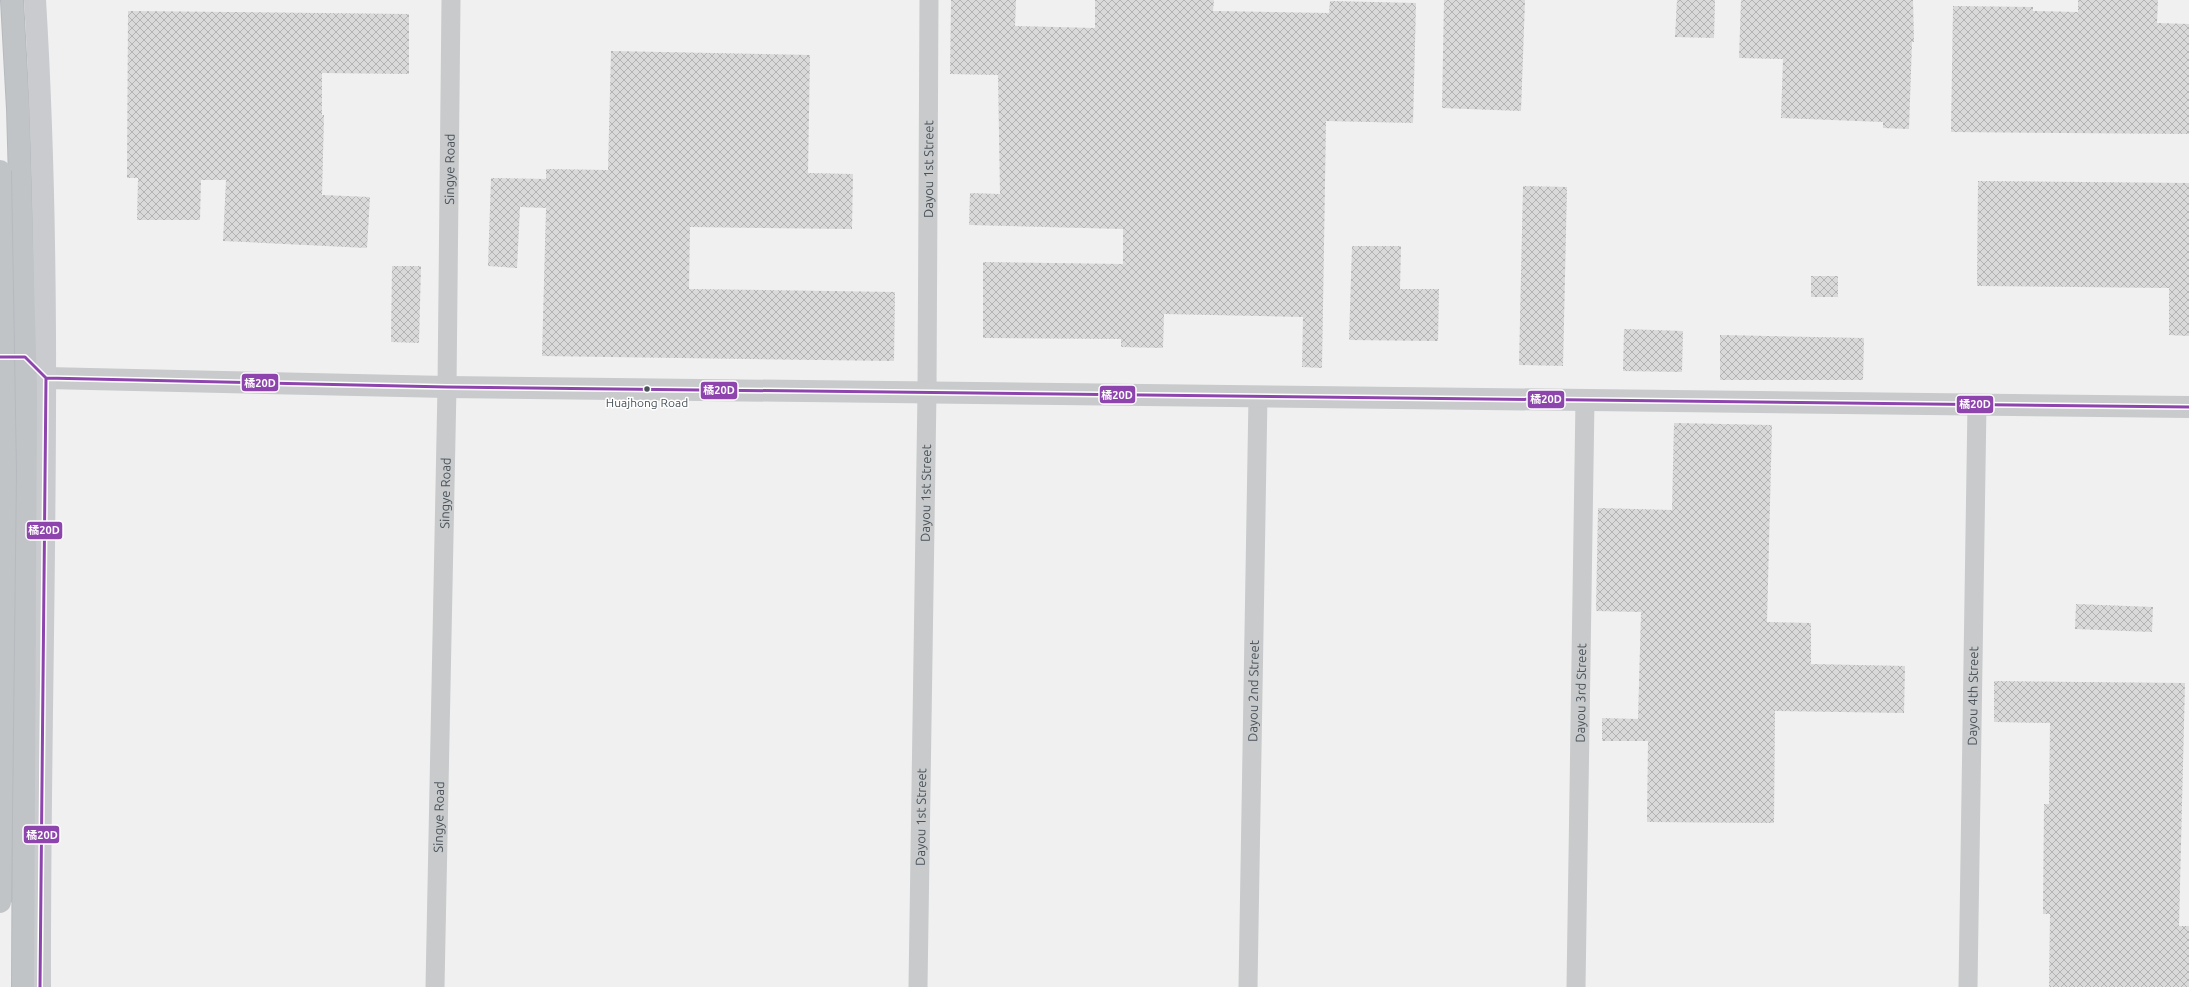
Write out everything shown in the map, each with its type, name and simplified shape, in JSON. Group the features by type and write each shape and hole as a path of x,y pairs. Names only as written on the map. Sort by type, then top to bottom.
{"highway":[{"path":"12,0 18,109 26,389 22,987"},
{"path":"0,170 5,472 0,902"}],"main road":[{"path":"35,0 42,105 46,378 40,987"}],"street":[{"name":"Singye Road","path":"435,987 447,387 451,0"},
{"name":"Dayou 1st Street","path":"918,987 927,392 929,0"},
{"path":"0,357 25,357 46,378"},
{"path":"0,389 26,389 46,378 447,387 2189,407"},
{"name":"Dayou 2nd Street","path":"1248,987 1258,396"},
{"name":"Dayou 3rd Street","path":"1576,987 1585,400"},
{"name":"Dayou 4th Street","path":"1968,987 1977,404"}],"building":[{"path":"951,0 1016,0 1015,26 1095,28 1095,0 1214,0 1213,11 1329,13 1330,1 1416,3 1413,123 1326,121 1322,368 1302,367 1303,317 1164,314 1163,348 1121,347 1121,339 983,338 983,262 1123,264 1123,229 969,225 970,193 1000,194 998,75 950,74"},
{"path":"1444,0 1525,0 1521,111 1442,108"},
{"path":"1677,0 1715,0 1714,38 1675,37"},
{"path":"1741,0 1913,0 1914,42 1912,42 1909,129 1883,128 1883,122 1781,118 1783,59 1739,58"},
{"path":"2078,0 2158,0 2157,23 2189,24 2189,134 1951,132 1953,6 2033,7 2033,11 2078,12"},
{"path":"128,11 409,14 409,74 322,73 322,115 324,115 322,195 370,197 367,248 223,241 226,180 201,180 200,220 137,220 138,178 127,178"},
{"path":"611,51 810,55 808,173 853,174 852,229 690,227 689,289 895,292 894,361 542,356 546,208 520,207 517,268 488,266 491,178 546,179 546,169 608,170"},
{"path":"1978,181 2189,183 2189,336 2169,335 2169,288 1977,286"},
{"path":"1523,186 1567,187 1563,366 1519,365"},
{"path":"1352,246 1401,246 1400,289 1439,289 1438,341 1349,340"},
{"path":"392,266 421,266 419,343 391,342"},
{"path":"1811,276 1838,276 1838,297 1811,297"},
{"path":"1624,329 1683,331 1682,372 1623,371"},
{"path":"1720,335 1864,338 1863,380 1720,380"},
{"path":"1674,423 1772,425 1767,622 1811,623 1811,664 1905,666 1904,713 1775,711 1774,823 1647,822 1648,741 1602,741 1602,718 1638,719 1641,612 1596,611 1598,508 1672,510"},
{"path":"2076,604 2153,607 2152,632 2075,629"},
{"path":"1994,681 2185,683 2179,926 2189,926 2189,987 2049,987 2050,914 2043,914 2044,804 2049,804 2050,723 1994,722"}],"transit line":[{"name":"橘20D","path":"0,357 25,357 46,378"},
{"name":"橘20D","path":"46,378 447,387 2189,407"},
{"name":"橘20D","path":"40,987 46,378"}],"place":[{"name":"Huajhong Road","path":"647,389"}]}
